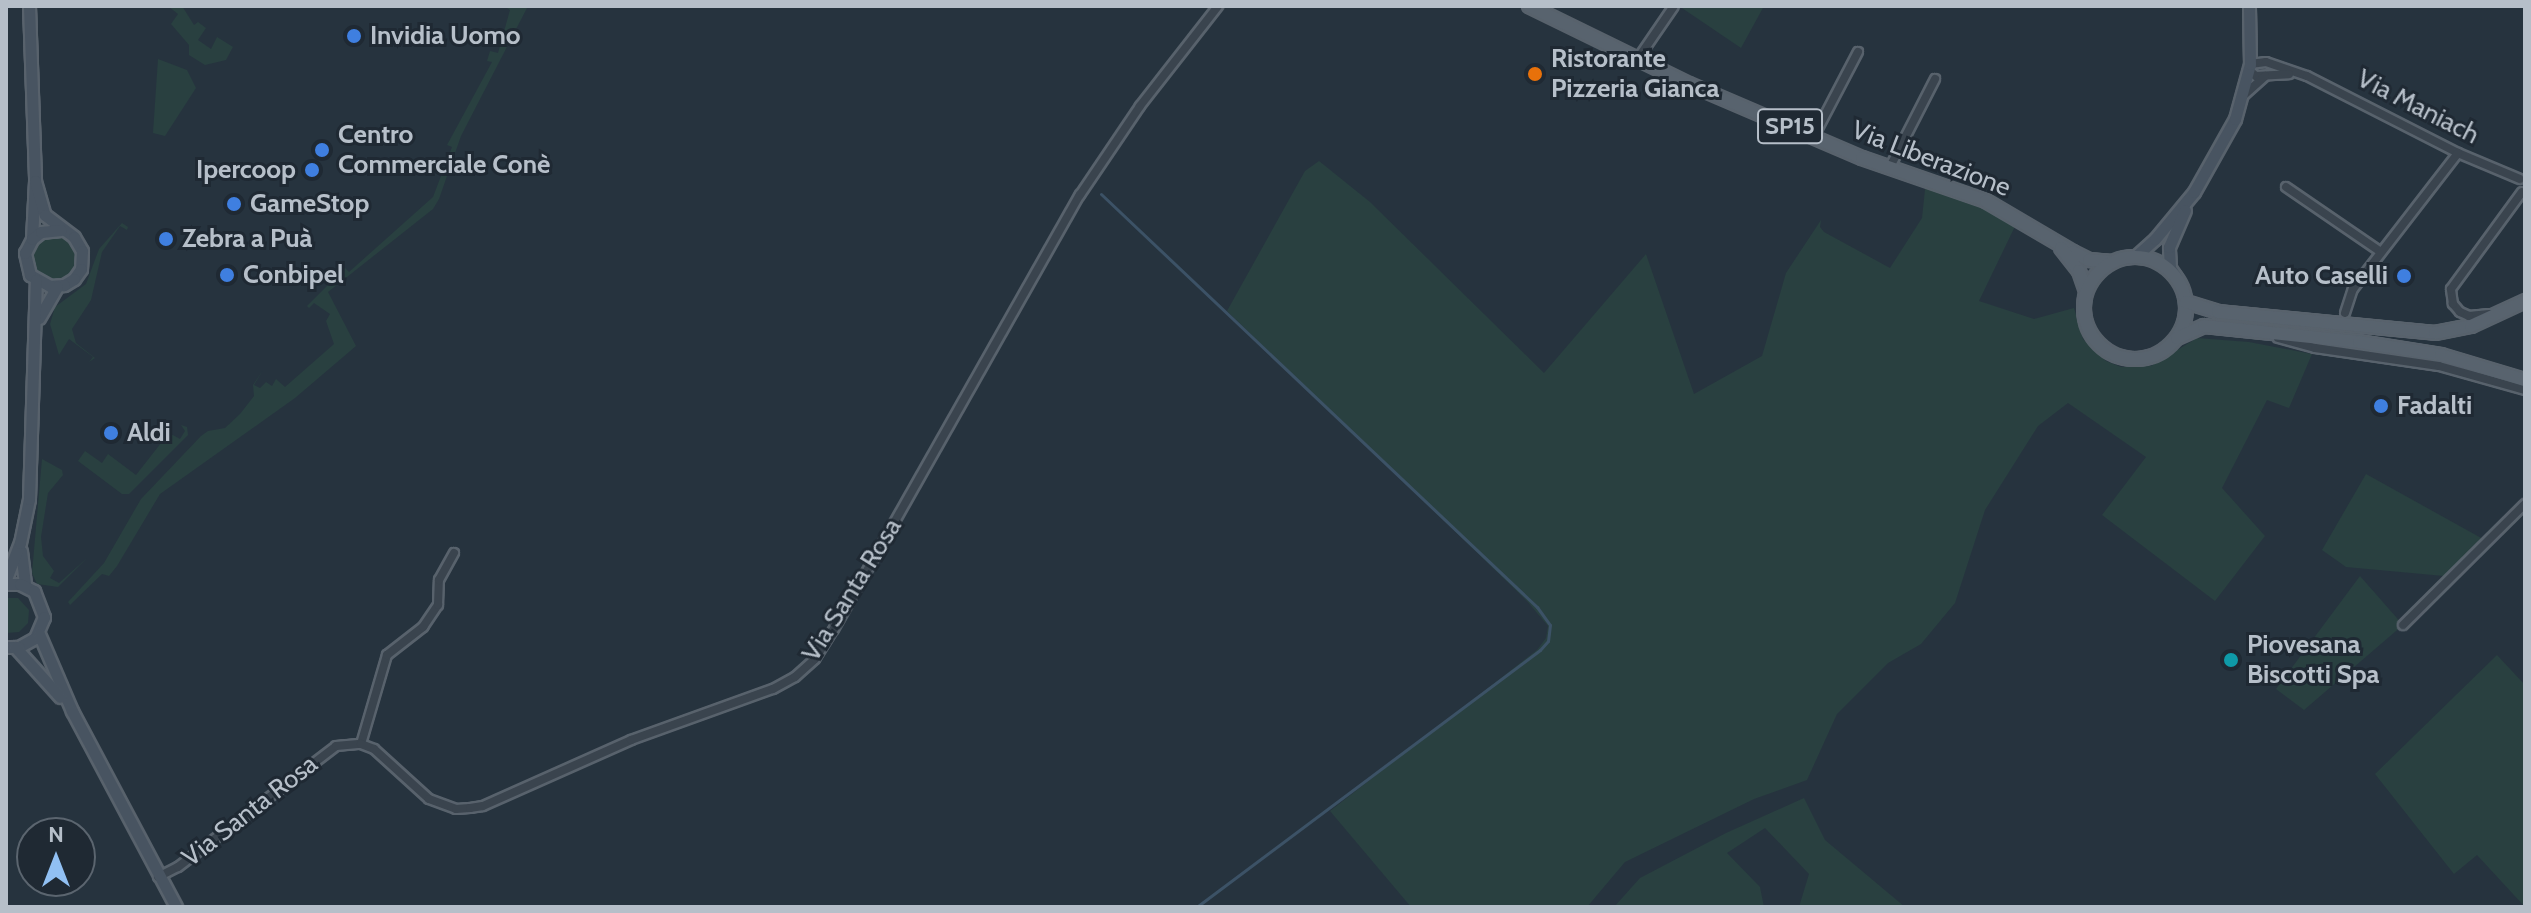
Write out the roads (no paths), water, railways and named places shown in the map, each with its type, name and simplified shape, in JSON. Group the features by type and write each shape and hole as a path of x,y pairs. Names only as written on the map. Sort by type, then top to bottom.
{"main road":[{"name":"Via Liberazione","path":"1529,6 1637,60 1814,136 1986,201 2089,260 2110,262"},
{"name":"Via Liberazione","path":"2053,240 2079,271 2086,291"},
{"name":"SP15","path":"2110,262 2136,256"},
{"path":"2136,256 2151,259 2176,277 2186,302 2186,314 2177,338"},
{"path":"2086,291 2091,279 2110,262"},
{"name":"SP15","path":"2086,291 2084,320 2099,346 2112,354 2140,359 2167,348 2177,338 2204,326 2428,352 2525,380"},
{"path":"2186,302 2218,312 2404,332 2451,331 2502,314 2525,301"}],"street":[{"path":"27,6 35,181 32,239 25,258 36,280 30,484 20,543 6,581 34,591 44,608 39,634 52,666 72,711 176,907"},
{"name":"Via Santa Rosa","path":"158,877 178,867 336,746 361,744 374,749 429,799 442,806 470,808 631,740 773,689 795,677 815,659 834,629 1080,195 1140,106 1218,6"},
{"path":"1637,60 1674,6"},
{"path":"2176,277 2170,268 2170,241 2228,133 2243,96 2250,67 2249,6"},
{"path":"2251,38 2266,62"},
{"path":"1814,136 1858,52"},
{"name":"Via Maniach","path":"2250,67 2266,62 2298,73 2458,153 2522,176"},
{"path":"2250,67 2256,76 2298,73"},
{"path":"2243,96 2265,76"},
{"path":"1890,167 1935,79"},
{"path":"2345,313 2353,289 2458,153"},
{"path":"2502,314 2464,314 2453,304 2451,289 2523,194 2522,176"},
{"path":"35,181 45,215 79,242 83,259 74,279 50,294 35,330"},
{"path":"2286,187 2381,252"},
{"path":"2136,256 2155,239 2194,192"},
{"path":"32,239 48,230 61,230"},
{"path":"36,280 57,287"},
{"path":"2258,331 2315,348 2439,366 2525,390"},
{"path":"2403,625 2525,504"},
{"path":"20,543 25,586"},
{"path":"361,744 387,655 423,627 438,605 439,580 454,553"},
{"path":"10,647 28,643 39,634"},
{"path":"10,647 42,668 52,666"},
{"path":"30,661 72,711"}],"waterway":[{"path":"1101,194 1537,607 1550,625 1548,641 1540,650 1196,907"}],"place":[{"name":"Invidia Uomo","path":"354,36"},
{"name":"Ristorante Pizzeria Gianca","path":"1535,74"},
{"name":"Centro Commerciale Conè","path":"322,150"},
{"name":"Ipercoop","path":"312,170"},
{"name":"GameStop","path":"234,204"},
{"name":"Zebra a Puà","path":"166,239"},
{"name":"Conbipel","path":"227,275"},
{"name":"Auto Caselli","path":"2404,276"},
{"name":"Fadalti","path":"2381,406"},
{"name":"Aldi","path":"111,433"},
{"name":"Piovesana Biscotti Spa","path":"2231,660"}]}
